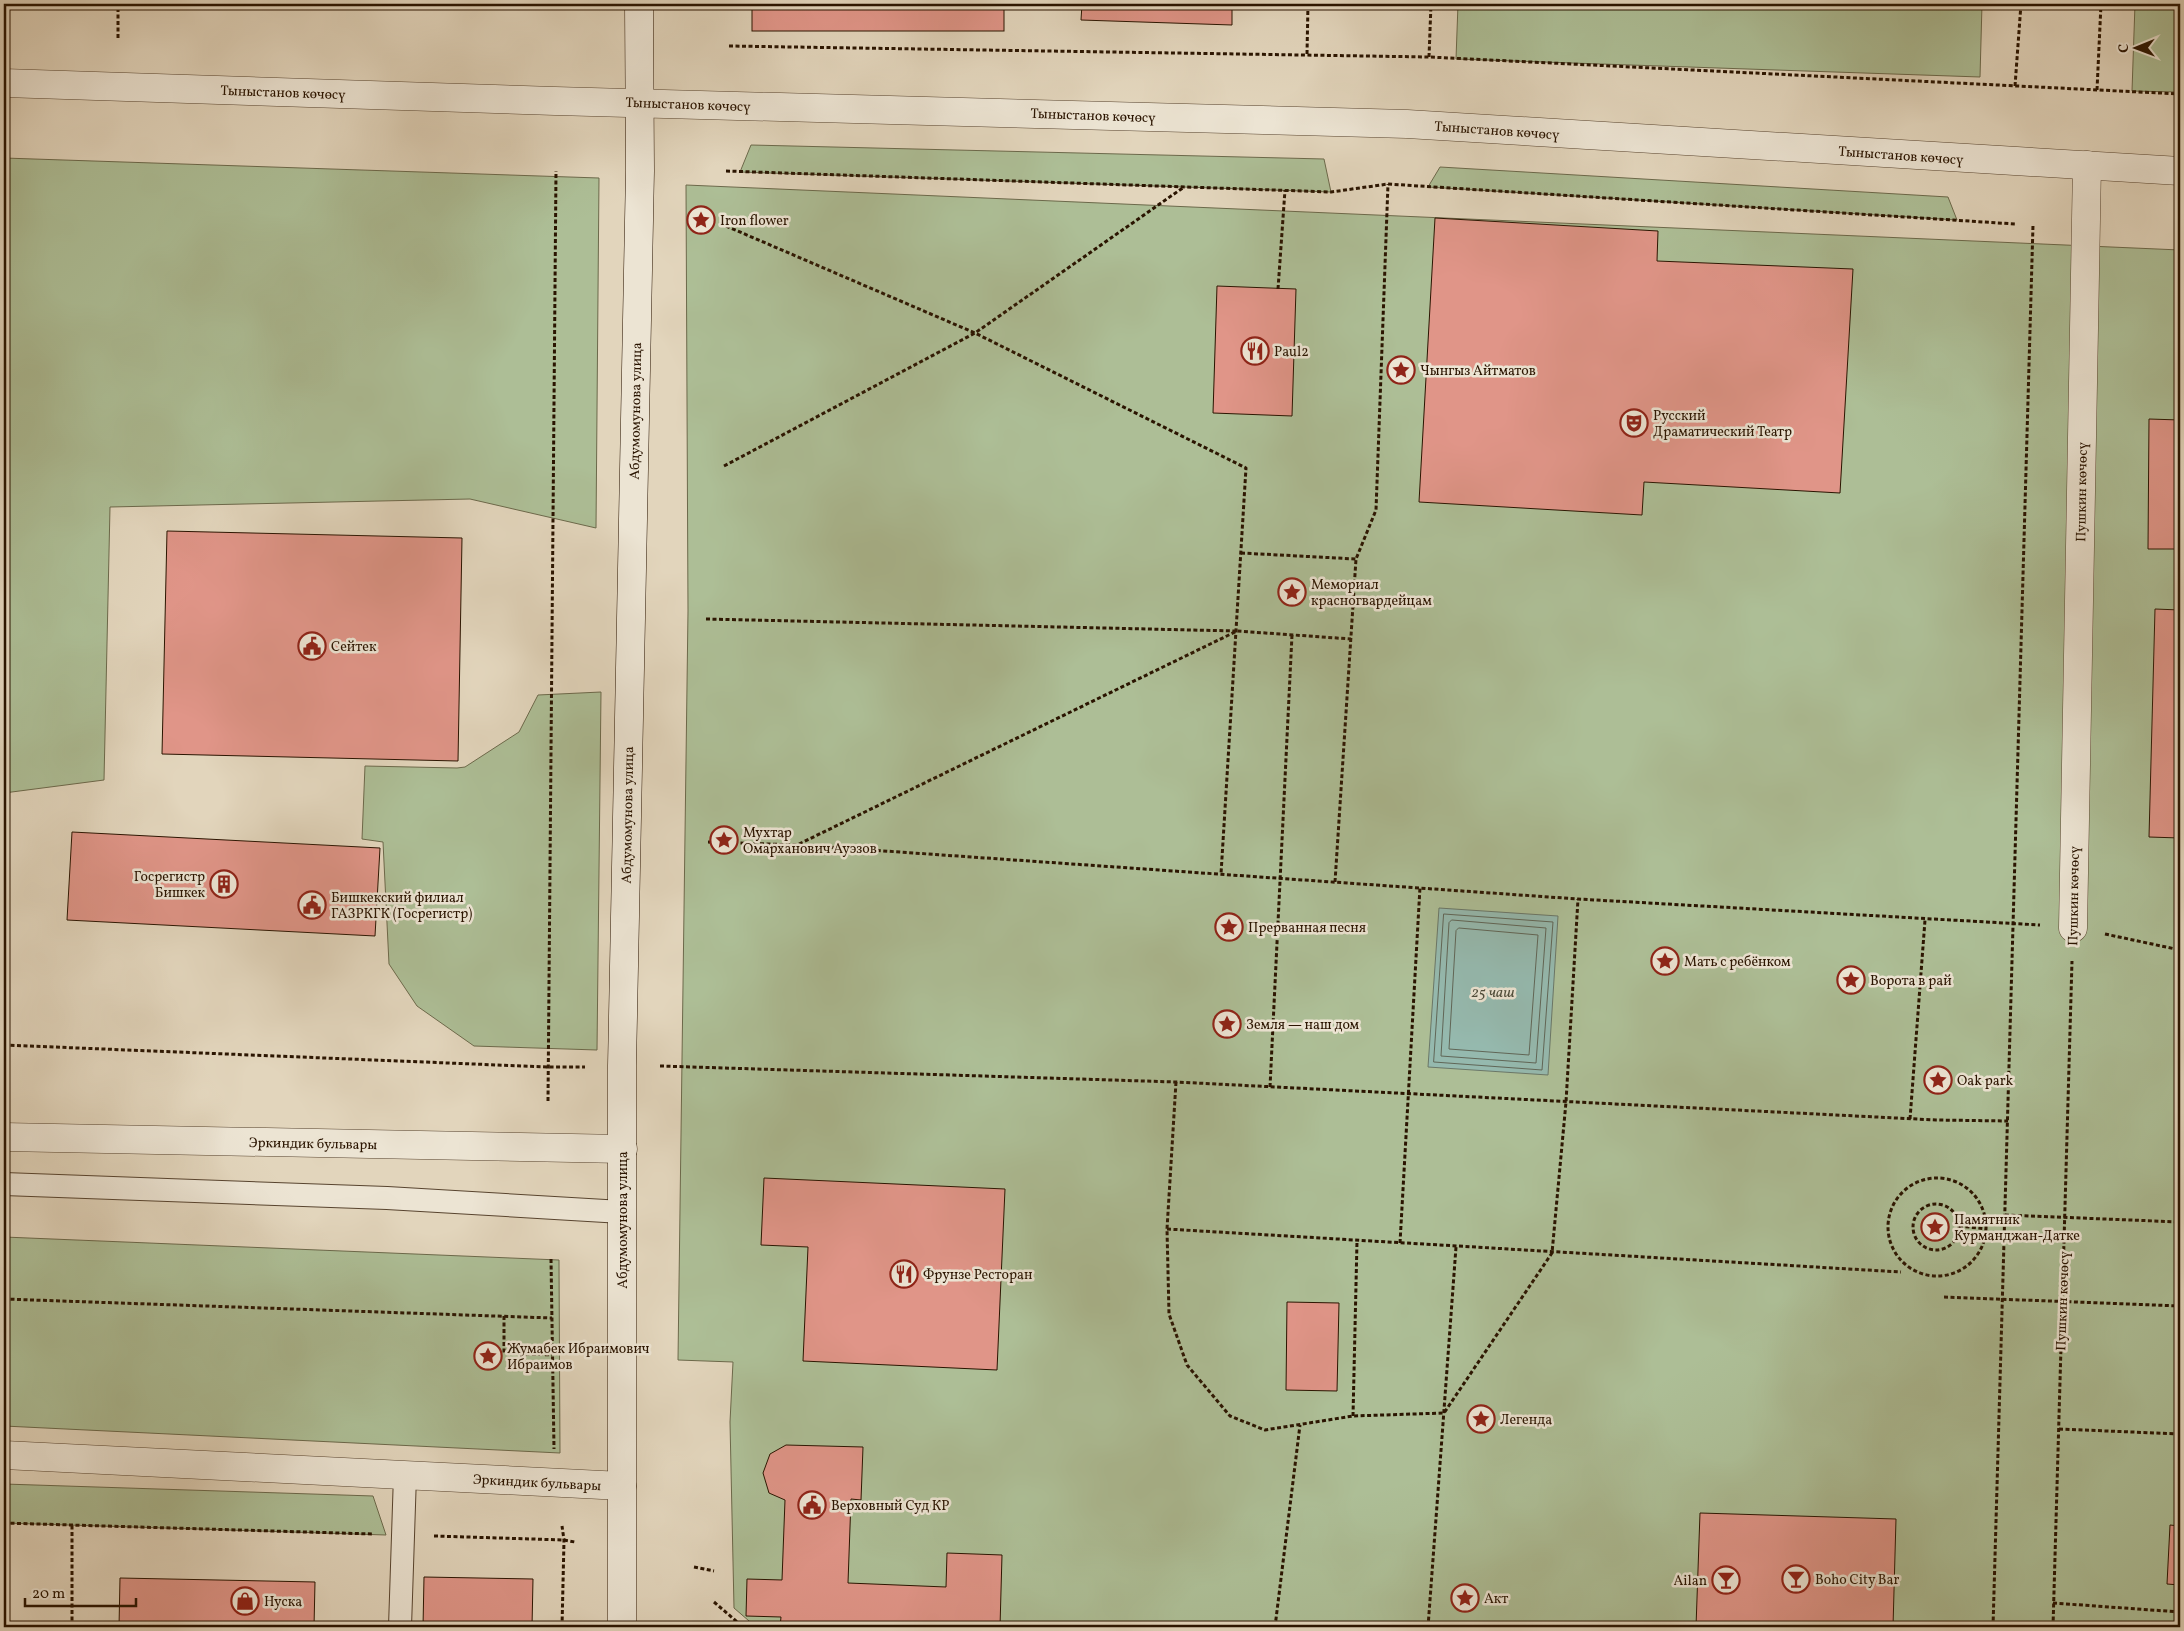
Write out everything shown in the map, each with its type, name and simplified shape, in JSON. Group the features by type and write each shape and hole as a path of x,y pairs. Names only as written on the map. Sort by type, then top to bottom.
{"street":[{"name":"Абдумомунова улица","path":"622,1627 622,1056 639,181 639,4"},
{"name":"Тыныстанов көчөсү","path":"4,83 1408,124 2180,171"},
{"name":"Пушкин көчөсү","path":"2073,928 2087,166"},
{"name":"Эркиндик бульвары","path":"4,1137 622,1149"},
{"name":"Эркиндик бульвары","path":"4,1455 622,1486"}],"lane":[{"path":"4,1184 386,1198 622,1212"},
{"path":"400,1627 405,1475"}],"path":[{"path":"118,4 118,38"},
{"path":"1307,54 1308,4"},
{"path":"1429,57 1431,4"},
{"path":"2015,86 2020,4"},
{"path":"2097,90 2100,4"},
{"path":"729,46 1429,57 2180,94"},
{"path":"548,1101 556,171"},
{"path":"726,171 1331,192 1388,184 2015,224"},
{"path":"1335,882 1356,559 1376,510 1388,184"},
{"path":"724,466 975,333 1185,187"},
{"path":"1278,288 1285,190"},
{"path":"1993,1627 2033,225"},
{"path":"726,226 975,333 1246,468 1221,874"},
{"path":"1241,553 1356,559"},
{"path":"706,619 1236,631 1351,639"},
{"path":"798,844 1236,631"},
{"path":"1270,1087 1292,635"},
{"path":"708,842 798,844 1578,899 1925,920 2013,923 2073,928 2180,950"},
{"path":"1400,1244 1420,887"},
{"path":"1444,1413 1552,1253 1566,1102 1578,899"},
{"path":"1910,1119 1925,920"},
{"name":"Пушкин көчөсү","path":"2053,1627 2073,928"},
{"path":"4,1045 584,1067"},
{"path":"660,1066 710,1066 1176,1082 1910,1119 2008,1121"},
{"path":"1176,1082 1167,1229 1169,1314 1187,1365 1230,1416 1265,1430 1352,1416 1444,1413"},
{"path":"1933,1177 1948,1179 1964,1185 1977,1197 1984,1212 1987,1229 1983,1245 1974,1260 1961,1270 1945,1276 1928,1275 1912,1270 1896,1253 1888,1231 1889,1216 1895,1201 1905,1189 1918,1181 1933,1177"},
{"path":"1932,1204 1947,1207 1954,1212 1959,1226 1954,1241 1941,1250 1934,1250 1920,1244 1913,1231 1913,1224 1919,1211 1932,1204"},
{"path":"2005,1215 2180,1222"},
{"path":"1959,1226 1987,1229"},
{"path":"1167,1229 1901,1272"},
{"path":"1352,1416 1357,1241"},
{"path":"1428,1627 1456,1247"},
{"path":"551,1259 554,1453"},
{"path":"1944,1297 2180,1306"},
{"path":"4,1299 552,1318"},
{"path":"504,1316 504,1354 552,1355"},
{"path":"1275,1627 1300,1425"},
{"path":"2059,1429 2180,1434"},
{"path":"4,1523 564,1540 575,1542"},
{"path":"72,1525 72,1627"},
{"path":"562,1526 564,1540 562,1627"},
{"path":"694,1567 714,1570"},
{"path":"714,1602 743,1627"},
{"path":"2053,1603 2180,1612"}],"green space":[{"path":"1458,4 1982,4 1980,77 1456,59"},
{"path":"2135,4 2180,4 2180,92 2132,91"},
{"path":"751,145 1324,159 1331,192 740,172"},
{"path":"4,158 599,178 596,528 470,499 110,507 104,780 4,793"},
{"path":"1440,167 1948,197 1957,220 1428,187"},
{"path":"686,185 2180,250 2180,1627 756,1627 734,1608 730,1422 733,1362 678,1360 688,611"},
{"path":"601,692 597,1050 474,1046 417,1006 389,964 383,842 362,839 365,766 465,767 519,732 538,695"},
{"path":"4,1237 559,1260 560,1453 4,1426"},
{"path":"4,1484 373,1496 386,1535 4,1523"}],"water":[{"name":"25 чаш","path":"1439,908 1558,916 1548,1075 1428,1067"}],"building":[{"path":"752,4 1004,4 1004,31 752,31"},
{"path":"1082,4 1232,4 1232,25 1081,20"},
{"name":"Русский Драматический Театр","path":"1435,218 1658,231 1657,261 1853,269 1840,493 1644,482 1642,515 1419,502"},
{"name":"Paul2","path":"1217,286 1296,289 1292,416 1213,413"},
{"path":"2149,419 2180,420 2180,549 2148,549"},
{"name":"Сейтек","path":"167,531 462,538 458,761 162,754"},
{"path":"2155,609 2180,610 2180,838 2149,837"},
{"name":"Госрегистр Бишкек","path":"72,832 380,848 375,936 67,920"},
{"name":"Фрунзе Ресторан","path":"764,1178 1005,1189 997,1370 803,1361 808,1247 761,1245"},
{"path":"1287,1302 1339,1303 1337,1391 1286,1390"},
{"path":"786,1445 863,1447 861,1500 851,1499 848,1583 946,1587 947,1553 1002,1555 1000,1627 780,1627 781,1617 746,1616 747,1579 782,1580 785,1500 769,1493 763,1473 770,1454"},
{"name":"Boho City Bar","path":"1700,1513 1896,1519 1893,1627 1696,1627"},
{"path":"2170,1525 2180,1526 2180,1585 2167,1584"},
{"path":"424,1577 533,1579 532,1627 423,1627"},
{"path":"120,1578 315,1582 314,1627 119,1627"}],"place":[{"name":"Iron flower","path":"701,220"},
{"name":"Paul2","path":"1255,351"},
{"name":"Чынгыз Айтматов","path":"1401,370"},
{"name":"Русский Драматический Театр","path":"1634,423"},
{"name":"Мемориал красногвардейцам","path":"1292,592"},
{"name":"Сейтек","path":"312,646"},
{"name":"Мухтар Омарханович Ауэзов","path":"724,840"},
{"name":"Госрегистр Бишкек","path":"224,884"},
{"name":"Бишкекский филиал ГАЗРКГК (Госрегистр)","path":"312,905"},
{"name":"Прерванная песня","path":"1229,927"},
{"name":"Мать с ребёнком","path":"1665,961"},
{"name":"Ворота в рай","path":"1851,980"},
{"name":"Земля — наш дом","path":"1227,1024"},
{"name":"Oak park","path":"1938,1080"},
{"name":"Памятник Курманджан-Датке","path":"1935,1227"},
{"name":"Фрунзе Ресторан","path":"904,1274"},
{"name":"Жумабек Ибраимович Ибраимов","path":"488,1356"},
{"name":"Легенда","path":"1481,1419"},
{"name":"Верховный Суд КР","path":"812,1505"},
{"name":"Boho City Bar","path":"1796,1579"},
{"name":"Ailan","path":"1726,1580"},
{"name":"Акт","path":"1465,1598"},
{"name":"Нуска","path":"245,1601"}]}
